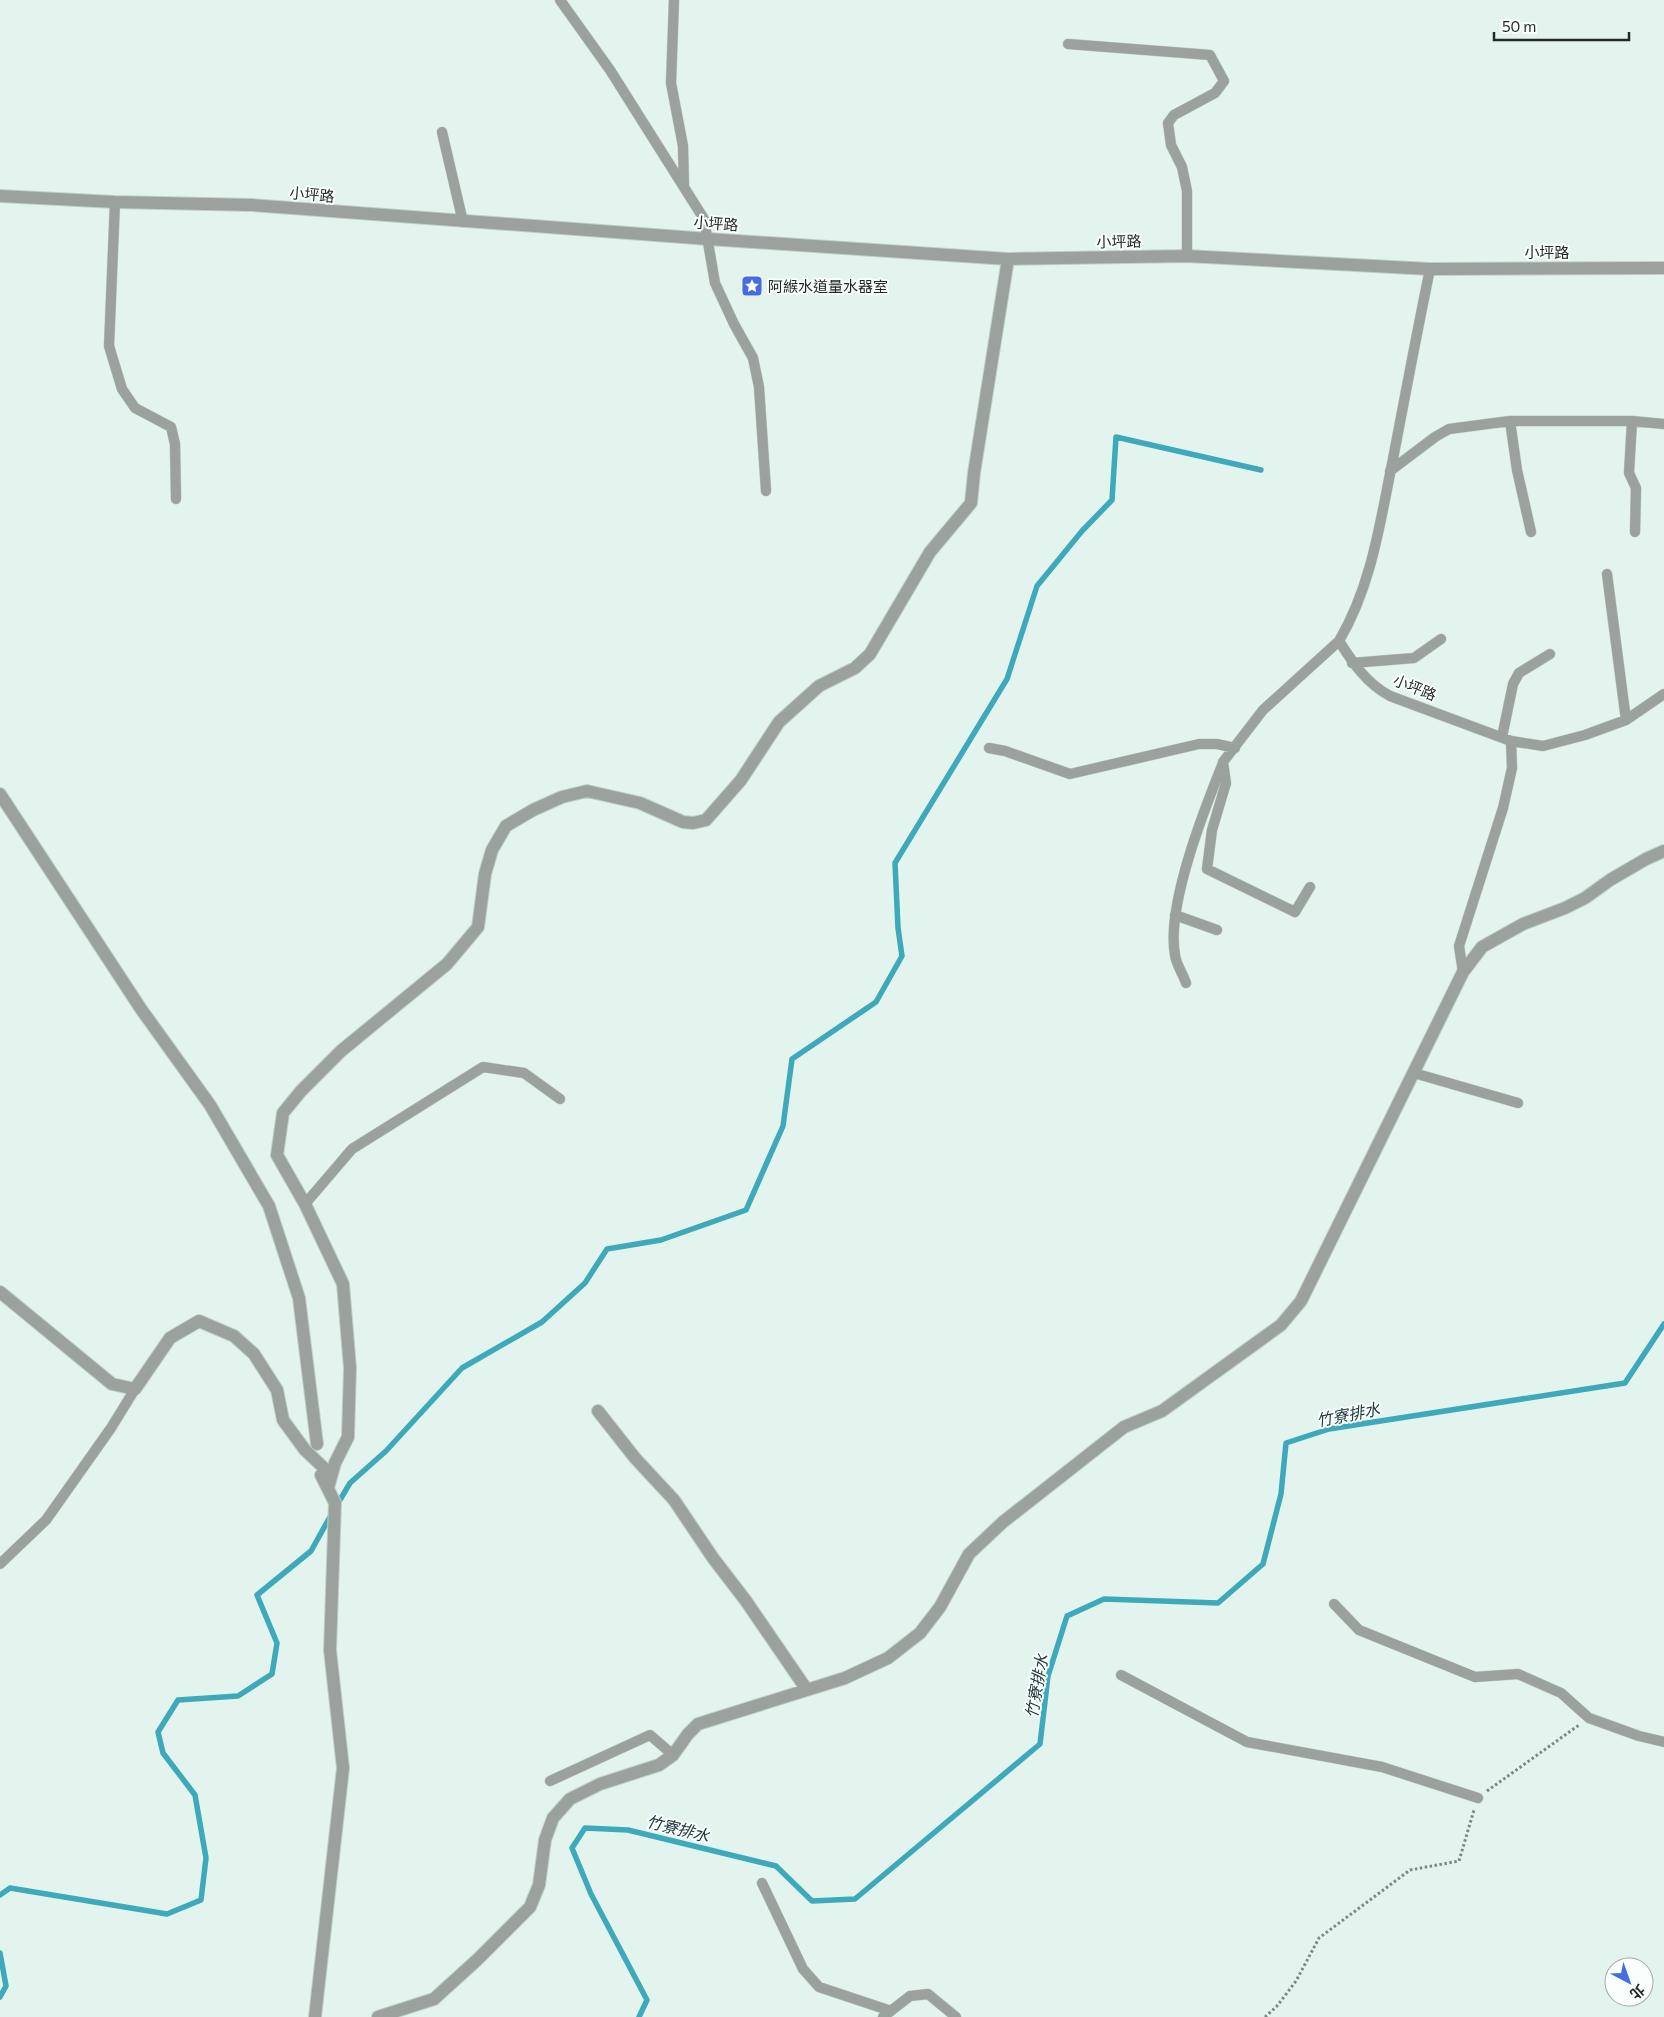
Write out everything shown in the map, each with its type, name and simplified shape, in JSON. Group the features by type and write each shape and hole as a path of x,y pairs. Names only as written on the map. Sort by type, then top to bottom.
{"street":[{"name":"小坪路","path":"0,196 114,202 252,205 463,222 1008,259 1187,256 1430,269 1664,268"},
{"path":"328,1488 335,1463 348,1437 350,1368 343,1284 305,1204 277,1155 283,1113 341,1051 447,964 478,927 485,874 492,850 506,826 562,796 587,791 640,802 683,822 693,823 706,820 741,780 779,722 819,686 855,668 870,654 930,552 972,503 974,473 1008,259"},
{"path":"0,794 141,1009 210,1105 269,1206 299,1298 318,1444"},
{"path":"378,2017 434,1999 478,1959 530,1907 539,1885 545,1840 553,1818 570,1800 600,1784 659,1765 673,1755 688,1734 698,1724 844,1678 888,1658 920,1633 940,1607 969,1554 1003,1522 1124,1427 1162,1411 1280,1325 1301,1301 1463,972 1482,947 1523,924 1585,898 1617,876 1664,851"},
{"path":"0,1292 112,1384 135,1389 170,1338 199,1321 234,1336 254,1354 277,1390 284,1420 305,1450 324,1468 328,1488"},
{"path":"598,1411 635,1458 674,1500 713,1558 746,1601 806,1690"},
{"path":"314,2017 343,1768 330,1650 335,1503 321,1475"}],"lane":[{"path":"560,0 610,70 704,219 715,283 734,324 753,358 759,387 766,491"},
{"path":"674,0 671,83 683,146 684,187"},
{"path":"1068,44 1210,55 1224,81 1215,93 1174,116 1168,123 1171,145 1182,167 1187,191 1187,256"},
{"path":"442,132 463,222"},
{"path":"114,202 109,346 122,389 135,408 172,427 175,444 176,499"},
{"path":"1186,983 1175,955 1175,915 1189,861 1223,762 1236,748 1263,710 1338,641 1348,626 1366,585 1378,537 1430,269"},
{"path":"1390,471 1435,437 1450,429 1510,421 1632,421 1664,424"},
{"path":"1510,421 1517,470 1532,532"},
{"path":"1632,421 1629,473 1636,488 1636,532"},
{"path":"1607,574 1626,720"},
{"path":"1352,662 1414,658 1441,639"},
{"name":"小坪路","path":"1338,641 1352,662 1374,687 1390,696 1507,739 1543,746 1585,735 1626,720 1664,694"},
{"path":"1463,972 1459,946 1503,808 1512,768 1507,739 1513,684 1519,672 1550,654"},
{"path":"989,748 1005,751 1070,774 1199,744 1217,744 1236,748"},
{"path":"1223,762 1226,783 1212,830 1206,869 1294,912 1310,887"},
{"path":"1175,915 1216,930"},
{"path":"305,1204 352,1148 482,1067 524,1073 560,1099"},
{"path":"1414,1073 1518,1103"},
{"path":"0,1564 46,1520 111,1428 135,1389"},
{"path":"1334,1604 1359,1630 1475,1677 1518,1674 1561,1693 1589,1718 1639,1736 1664,1742"},
{"path":"1121,1674 1247,1742 1382,1767 1478,1798"},
{"path":"550,1781 650,1735 673,1755"},
{"path":"762,1883 803,1969 819,1987 887,2014 910,1996 928,1994 956,2017"}],"path":[{"path":"1265,2017 1278,2006 1296,1981 1319,1938 1410,1870 1459,1861 1478,1798 1589,1718"}],"waterway":[{"path":"337,1505 350,1483 386,1451 462,1368 542,1322 585,1283 607,1249 661,1240 746,1210 783,1126 792,1059 876,1002 902,956 898,928 895,863 1007,679 1037,586 1082,531 1112,500 1116,437 1261,470"},
{"name":"竹寮排水","path":"639,2017 647,2000 591,1894 572,1848 585,1828 628,1830 776,1866 812,1901 855,1899 1040,1744 1048,1676 1067,1616 1104,1599 1218,1603 1263,1564 1281,1494 1286,1443 1329,1429 1625,1383 1664,1324"},
{"path":"0,1895 10,1888 167,1914 201,1900 206,1858 195,1795 163,1753 158,1732 178,1700 238,1696 272,1674 277,1643 257,1595 311,1551 331,1515"},
{"path":"0,1953 6,1986 0,1997"}],"place":[{"name":"阿緱水道量水器室","path":"752,286"}]}
